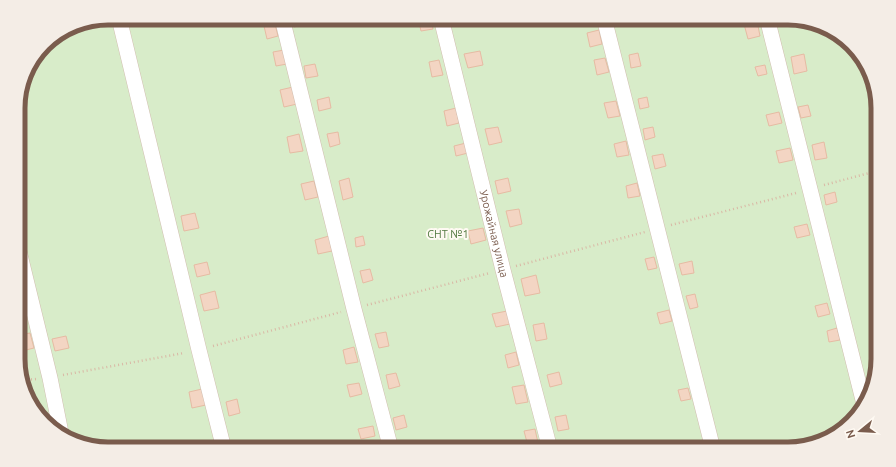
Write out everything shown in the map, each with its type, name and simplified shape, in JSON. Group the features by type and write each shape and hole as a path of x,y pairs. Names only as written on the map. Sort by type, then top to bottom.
{"street":[{"path":"121,25 198,350 222,442"},
{"path":"284,25 354,309 389,442"},
{"name":"Урожайная улица","path":"442,25 503,270 548,442"},
{"path":"606,25 711,442"},
{"path":"769,25 862,395"},
{"path":"25,279 50,378 60,426"}],"path":[{"path":"28,380 50,378 198,350 871,173"}],"green space":[{"name":"СНТ №1","path":"108,25 788,25 820,31 843,46 857,62 867,82 870,98 871,359 865,391 852,411 840,411 840,423 834,428 814,438 793,442 108,442 76,436 53,421 39,405 29,385 26,369 25,103 29,82 36,67 49,49 76,31"}],"building":[{"path":"275,25 278,36 267,39 264,26"},
{"path":"420,25 432,25 433,29 421,31"},
{"path":"744,25 758,25 760,36 748,39"},
{"path":"599,30 602,44 590,47 587,33"},
{"path":"284,50 287,64 276,66 273,52"},
{"path":"480,51 483,65 468,68 464,54"},
{"path":"638,53 641,66 631,68 629,55"},
{"path":"804,54 807,71 794,74 791,57"},
{"path":"605,58 609,72 597,75 594,60"},
{"path":"439,60 443,75 432,77 429,62"},
{"path":"315,64 318,76 306,78 304,66"},
{"path":"765,65 767,74 758,76 755,67"},
{"path":"293,87 297,104 284,107 280,90"},
{"path":"329,97 331,108 319,111 317,100"},
{"path":"647,97 649,107 640,109 638,99"},
{"path":"616,101 620,116 608,118 604,103"},
{"path":"808,105 811,116 801,118 798,107"},
{"path":"456,108 459,123 447,126 444,111"},
{"path":"779,112 782,123 769,126 766,115"},
{"path":"498,127 502,142 489,145 485,129"},
{"path":"653,127 655,137 645,140 643,129"},
{"path":"338,132 340,144 330,147 327,134"},
{"path":"299,134 303,151 290,153 287,137"},
{"path":"626,141 629,155 617,157 614,144"},
{"path":"824,142 827,158 815,160 812,145"},
{"path":"466,143 468,153 456,156 454,146"},
{"path":"790,148 793,160 779,163 776,151"},
{"path":"663,154 666,166 655,169 652,156"},
{"path":"349,178 353,197 343,200 339,181"},
{"path":"508,178 511,191 498,194 495,181"},
{"path":"314,181 318,197 305,200 301,184"},
{"path":"637,183 640,196 628,198 626,186"},
{"path":"835,192 837,202 826,205 824,195"},
{"path":"519,209 522,224 510,227 506,211"},
{"path":"195,213 199,228 184,231 181,216"},
{"path":"807,224 810,235 797,238 794,227"},
{"path":"483,228 486,240 471,244 468,231"},
{"path":"329,236 332,251 318,254 315,240"},
{"path":"363,236 365,245 356,247 355,238"},
{"path":"654,257 657,268 648,270 645,259"},
{"path":"692,261 694,273 682,275 679,264"},
{"path":"207,262 210,274 197,277 194,265"},
{"path":"370,269 373,280 363,283 360,271"},
{"path":"536,275 540,293 525,296 521,279"},
{"path":"215,291 219,308 204,311 200,295"},
{"path":"695,294 698,307 690,309 686,296"},
{"path":"827,303 830,314 818,317 815,306"},
{"path":"669,310 672,321 660,324 657,313"},
{"path":"507,311 510,324 496,327 492,314"},
{"path":"544,323 547,339 536,341 533,325"},
{"path":"837,328 840,340 829,342 827,331"},
{"path":"386,332 389,346 379,348 375,334"},
{"path":"30,333 34,348 25,350 25,334"},
{"path":"66,336 69,348 55,351 52,339"},
{"path":"354,347 358,362 346,364 343,350"},
{"path":"516,352 519,365 508,368 505,355"},
{"path":"559,372 562,384 550,387 547,375"},
{"path":"396,373 400,386 389,389 386,375"},
{"path":"359,383 362,394 350,397 347,385"},
{"path":"524,385 528,402 516,404 512,387"},
{"path":"688,388 691,399 681,401 678,390"},
{"path":"202,389 206,405 192,408 189,392"},
{"path":"237,399 240,413 229,416 226,402"},
{"path":"404,415 407,427 396,430 393,418"},
{"path":"566,415 569,429 558,431 555,417"},
{"path":"373,426 375,436 361,439 358,429"},
{"path":"535,429 538,442 527,442 524,431"}]}
